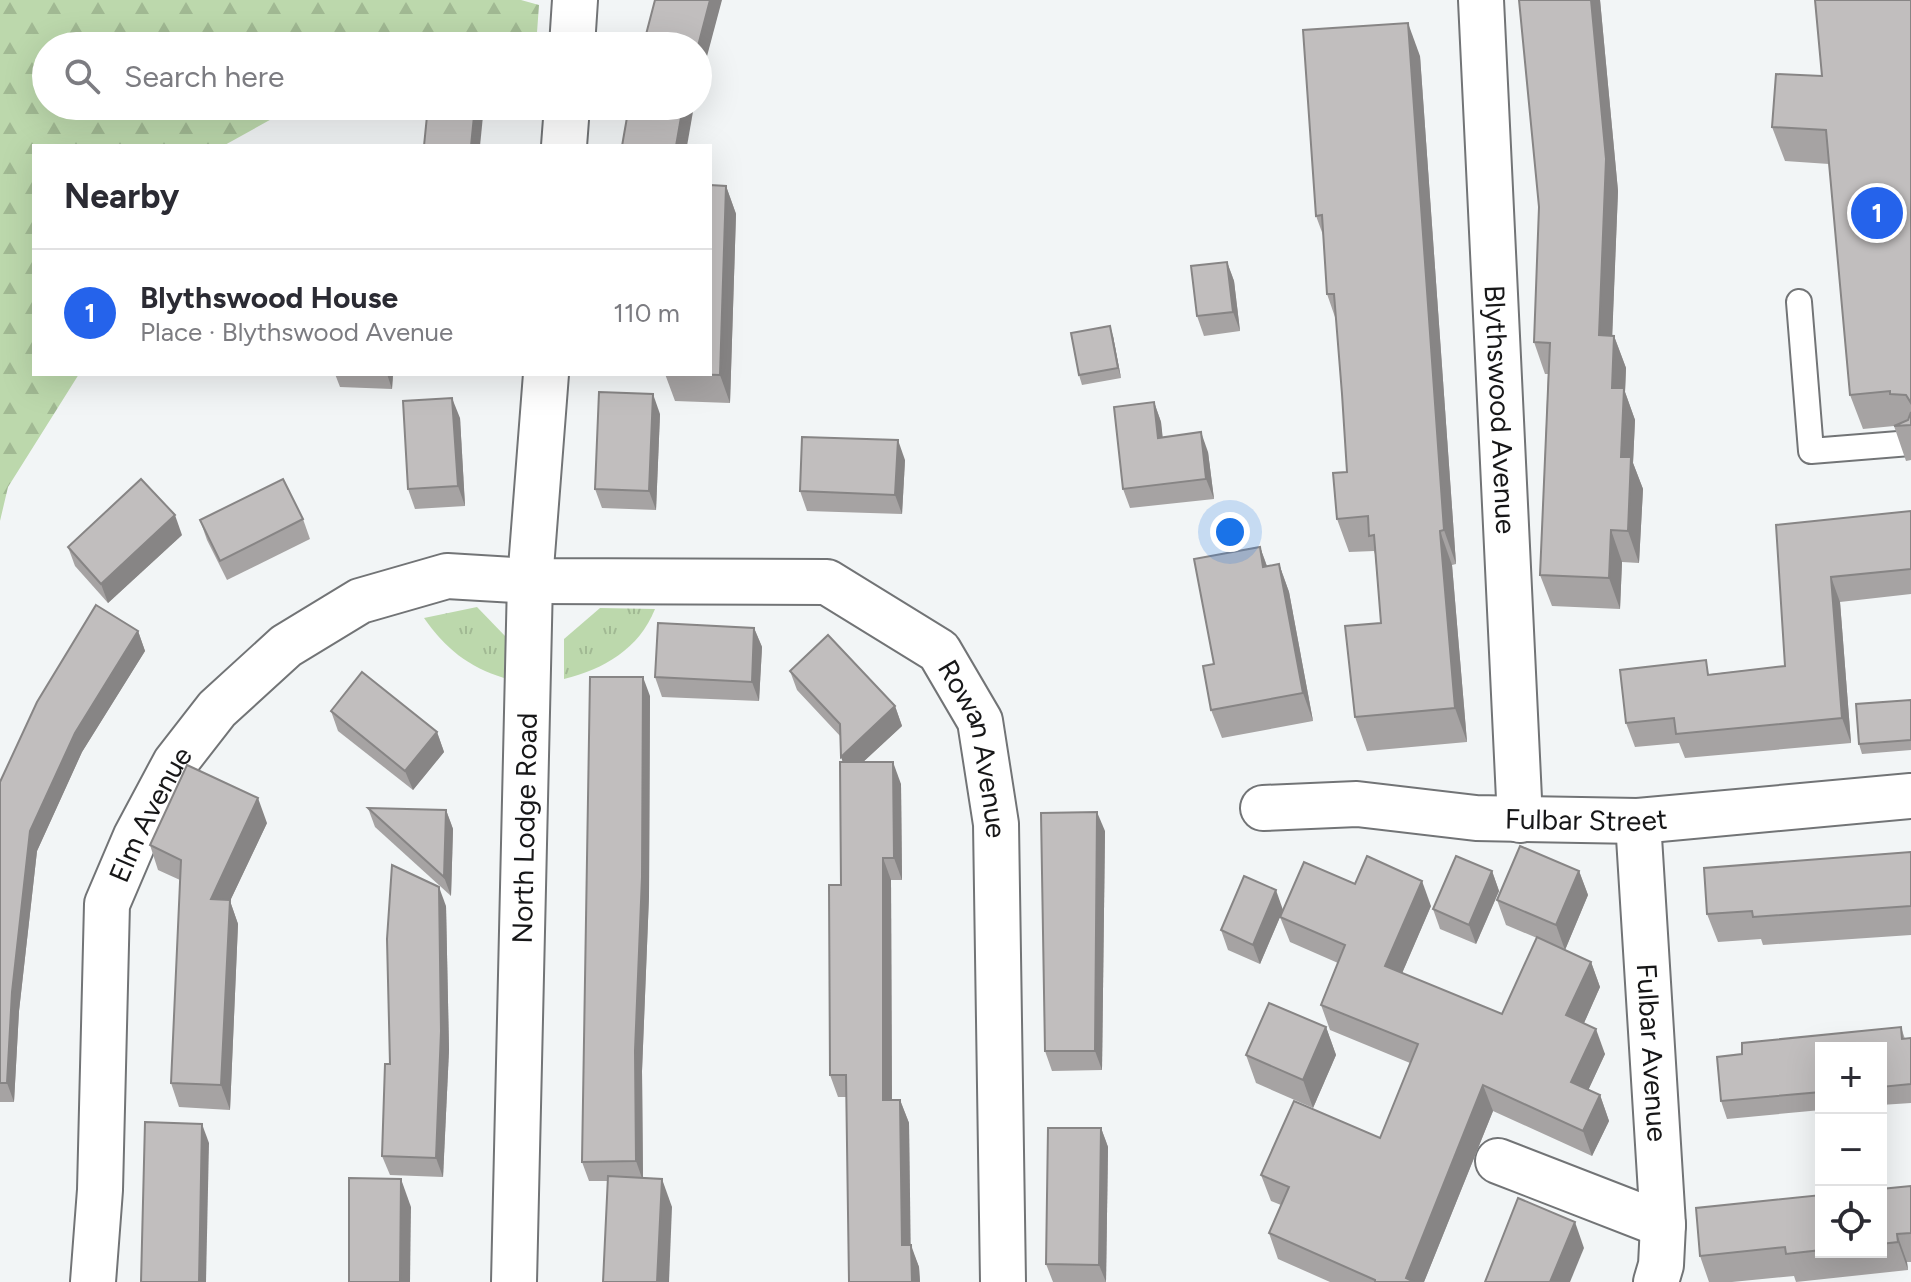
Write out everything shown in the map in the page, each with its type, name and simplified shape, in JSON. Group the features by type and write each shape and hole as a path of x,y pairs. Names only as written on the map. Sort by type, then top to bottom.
{"street":[{"path":"573,32 575,0"},
{"name":"Blythswood Avenue","path":"1481,0 1520,820"},
{"path":"564,144 566,120"},
{"name":"North Lodge Road","path":"514,1282 530,581 546,376"},
{"name":"Elm Avenue","path":"93,1282 100,1190 107,904 136,836 175,763 217,709 286,646 360,601 447,576 530,581"},
{"name":"Rowan Avenue","path":"530,581 827,582 939,651 980,721 996,824 1003,1282"},
{"name":"Fulbar Street","path":"1263,808 1357,804 1520,820 1638,821 1911,796"},
{"name":"Fulbar Avenue","path":"1638,821 1663,1225 1661,1265 1656,1282"},
{"path":"1498,1161 1663,1225"}],"lane":[{"path":"1799,302 1811,451 1911,443"}],"green space":[{"path":"0,0 521,0 539,5 537,32 32,32 32,120 270,120 227,144 32,144 32,376 78,376 8,487 0,521"},
{"path":"477,607 506,637 504,678 458,655 424,618"},
{"path":"600,608 655,609 630,646 606,663 564,679 564,639"}],"building":[{"path":"655,0 710,0 702,32 647,32"},
{"path":"1519,0 1591,0 1606,159 1599,335 1614,336 1612,388 1624,388 1621,457 1631,457 1628,531 1611,530 1609,578 1540,575 1550,343 1534,342 1539,207"},
{"path":"1815,0 1911,0 1911,403 1906,395 1890,394 1890,391 1850,395 1826,130 1772,127 1776,74 1822,76"},
{"path":"1408,23 1444,530 1440,531 1455,708 1355,717 1345,626 1381,623 1374,535 1369,536 1368,516 1337,519 1333,473 1347,472 1342,394 1334,294 1327,294 1322,215 1316,216 1303,30"},
{"path":"427,120 474,120 471,144 424,144"},
{"path":"627,120 681,120 676,144 622,144"},
{"path":"712,185 726,186 720,375 712,375"},
{"path":"1227,262 1233,312 1197,316 1191,266"},
{"path":"1110,326 1118,368 1079,375 1071,333"},
{"path":"599,392 653,394 649,491 595,489"},
{"path":"452,398 458,486 408,489 403,401"},
{"path":"1154,402 1158,438 1201,432 1206,479 1123,489 1114,407"},
{"path":"1911,412 1911,425 1894,426 1908,420"},
{"path":"802,437 898,440 895,495 800,491"},
{"path":"141,479 175,515 101,584 68,547"},
{"path":"283,479 303,519 220,561 200,520"},
{"path":"1911,511 1911,569 1831,577 1842,718 1676,734 1674,718 1626,723 1620,670 1706,660 1708,675 1785,666 1776,525"},
{"path":"1260,547 1263,567 1279,564 1303,693 1211,710 1203,666 1214,664 1194,559"},
{"path":"96,605 138,631 75,733 30,831 12,992 7,1083 0,1083 0,782 37,702"},
{"path":"658,623 754,628 752,682 655,677"},
{"path":"828,635 895,706 841,757 840,724 790,671"},
{"path":"362,672 437,732 405,771 331,711"},
{"path":"590,677 643,677 642,877 635,1051 636,1161 582,1162"},
{"path":"1911,700 1911,740 1859,744 1856,704"},
{"path":"840,762 893,762 894,858 883,858 883,1100 900,1100 902,1245 911,1245 912,1282 849,1282 846,1075 830,1075 829,885 841,885"},
{"path":"187,765 258,798 211,899 230,900 221,1085 171,1083 181,860 150,845"},
{"path":"368,808 446,810 444,877"},
{"path":"1097,812 1095,1051 1045,1051 1041,813"},
{"path":"1520,846 1579,871 1556,925 1497,900"},
{"path":"1911,852 1911,906 1753,917 1752,911 1707,914 1704,868"},
{"path":"1367,856 1422,881 1385,966 1502,1014 1537,937 1591,962 1566,1015 1596,1029 1571,1082 1600,1095 1583,1131 1483,1085 1406,1278 1414,1282 1375,1282 1269,1233 1289,1187 1261,1175 1294,1101 1380,1138 1418,1044 1321,1005 1345,945 1280,917 1304,862 1355,884"},
{"path":"1456,856 1492,871 1469,925 1433,909"},
{"path":"392,865 439,887 441,1031 436,1158 382,1156 385,1064 390,1064 387,939"},
{"path":"1244,876 1276,890 1253,945 1221,930"},
{"path":"1269,1003 1326,1027 1303,1080 1246,1055"},
{"path":"1901,1027 1902,1039 1911,1038 1911,1084 1887,1086 1887,1042 1815,1042 1815,1093 1721,1101 1717,1057 1742,1054 1742,1043"},
{"path":"145,1122 202,1124 199,1282 141,1282"},
{"path":"1048,1128 1101,1128 1099,1265 1046,1264"},
{"path":"608,1176 662,1179 657,1282 603,1282"},
{"path":"349,1178 401,1179 400,1282 349,1282"},
{"path":"1911,1186 1911,1233 1897,1234 1898,1242 1887,1243 1887,1188"},
{"path":"1815,1196 1815,1251 1786,1254 1785,1247 1700,1256 1696,1208"},
{"path":"1518,1198 1575,1222 1550,1282 1485,1282"}],"place":[{"name":"Blythswood House","path":"1877,213"}]}
